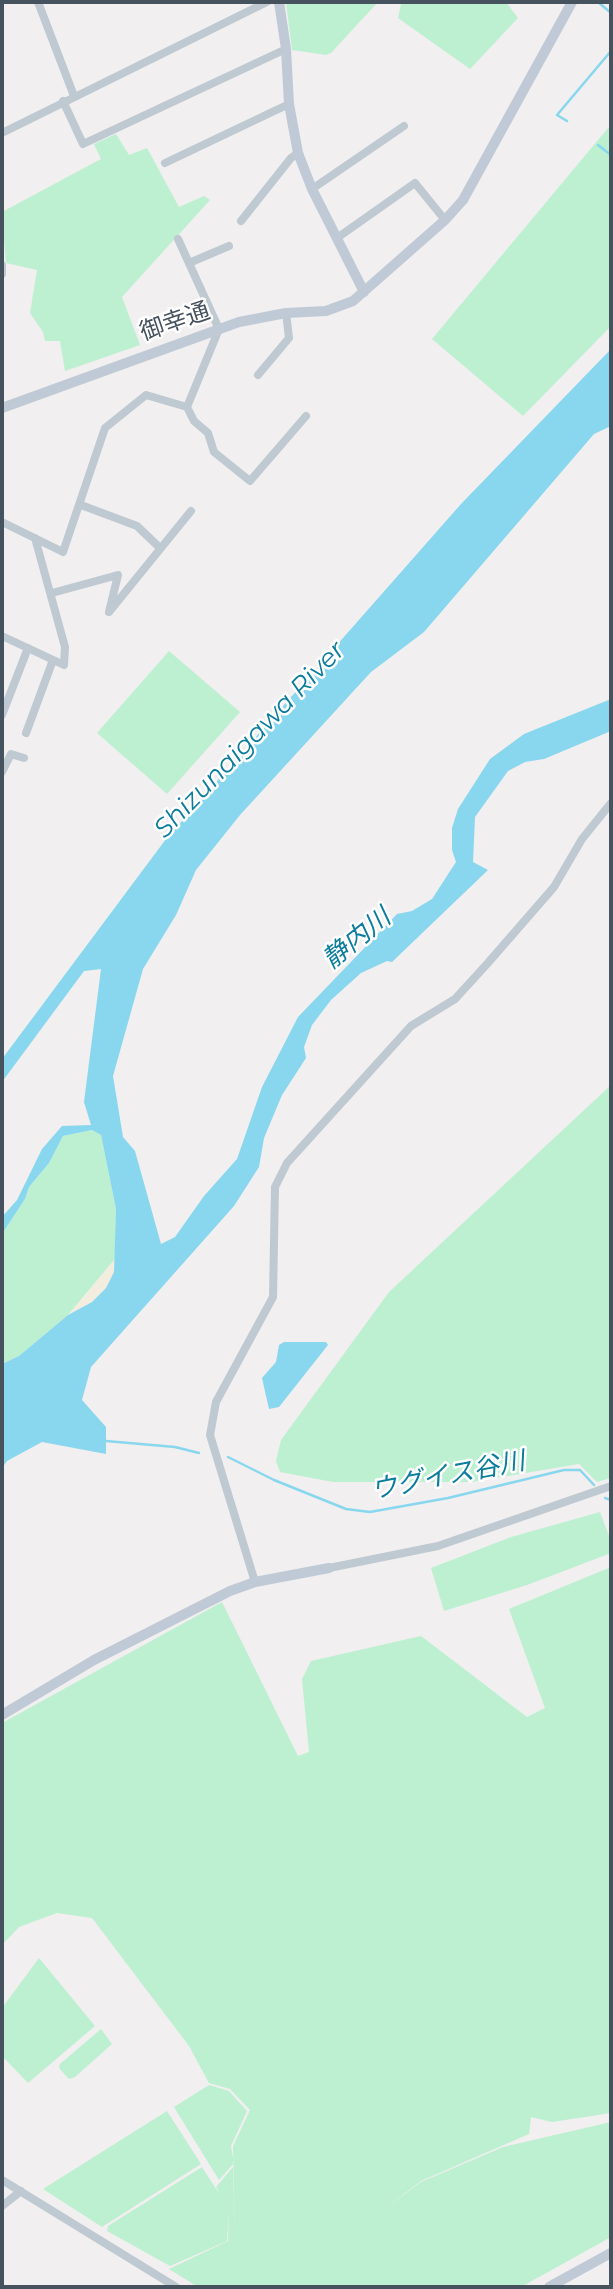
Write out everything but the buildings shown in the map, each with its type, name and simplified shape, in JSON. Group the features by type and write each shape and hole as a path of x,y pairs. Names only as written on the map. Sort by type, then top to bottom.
{"street":[{"path":"38,2 74,96"},
{"path":"2,133 267,2"},
{"path":"279,2 286,49 289,104 298,153 312,189 364,292"},
{"name":"御幸通","path":"2,408 219,329 286,313 339,308 364,292 445,220 463,200 572,2"},
{"path":"63,102 83,144 286,49"},
{"path":"165,163 289,104"},
{"path":"312,189 404,126"},
{"path":"241,221 291,158 298,153"},
{"path":"337,237 415,183 445,220"},
{"path":"178,239 219,329 187,407"},
{"path":"189,263 229,246"},
{"path":"2,265 2,274"},
{"path":"258,375 289,338 286,313"},
{"path":"2,522 63,552 105,428 146,395 187,407 194,421 208,433 214,452 250,481 306,416"},
{"path":"81,505 136,526 160,548"},
{"path":"52,593 118,575 109,612 191,511"},
{"path":"2,634 64,665 65,648 35,538"},
{"path":"2,715 28,648"},
{"path":"26,733 53,660"},
{"path":"2,772 11,754 24,758"},
{"path":"255,1582 210,1435 216,1402 226,1379 273,1297 275,1187 287,1163 411,1026 455,999 487,964 554,887 582,839 611,803"},
{"path":"2,1715 94,1660 206,1603 255,1582 438,1546 611,1486"},
{"path":"2,2180 176,2287"},
{"path":"2,2206 21,2191"},
{"path":"550,2287 611,2253"}],"green space":[{"path":"286,2 378,2 331,53 326,55 292,50"},
{"path":"399,2 506,2 518,18 470,69 398,18 401,4"},
{"path":"608,128 611,130 611,326 523,416 432,339"},
{"path":"116,134 129,155 147,148 179,207 204,196 210,200 122,297 140,345 65,371 60,341 45,341 43,332 30,313 37,270 6,263 2,212 101,159 94,144"},
{"path":"169,651 240,712 167,794 97,733"},
{"path":"611,1085 611,1478 597,1482 579,1464 472,1482 333,1482 280,1472 276,1461 281,1440 389,1292"},
{"path":"92,1130 101,1135 116,1209 115,1259 68,1315 19,1356 2,1364 2,1234 25,1199 29,1187 49,1163 63,1136"},
{"path":"600,1512 611,1541 611,1553 527,1585 444,1611 431,1568 511,1537"},
{"path":"611,1567 611,2113 552,2122 531,2117 529,2134 421,2181 383,2210 421,2182 503,2147 611,2122 611,2237 521,2287 198,2287 169,2269 228,2241 229,2213 227,2241 170,2266 107,2231 108,2226 202,2167 220,2195 216,2187 233,2167 235,2241 233,2146 250,2110 230,2089 209,2083 189,2046 92,1918 57,1913 19,1927 2,1945 2,1723 222,1602 298,1756 309,1752 302,1679 311,1661 421,1636 527,1717 545,1708 509,1609"},
{"path":"39,1958 95,2026 28,2083 2,2056 2,2008"},
{"path":"101,2029 112,2044 75,2077 69,2079 59,2068 60,2064"},
{"path":"209,2085 229,2091 247,2111 231,2146 234,2163 219,2180 174,2107"},
{"path":"167,2111 201,2164 102,2227 43,2189"}],"sand":[{"path":"115,1259 114,1272 106,1288 92,1302 68,1315"}],"water":[{"path":"611,349 611,426 594,434 424,632 371,672 240,815 196,870 176,915 143,969 113,1076 123,1137 135,1151 161,1244 175,1237 204,1196 237,1159 262,1087 298,1017 397,914 412,911 432,899 456,862 452,850 452,828 458,809 490,759 524,734 611,699 611,731 544,759 525,762 508,771 475,817 473,862 488,870 392,962 387,961 361,973 331,1000 312,1025 304,1047 306,1058 282,1095 264,1138 259,1167 234,1206 91,1367 82,1400 106,1427 106,1454 42,1442 7,1461 2,1468 2,1364 19,1356 68,1315 92,1302 106,1288 114,1272 116,1209 101,1135 92,1130 63,1136 49,1163 29,1187 25,1199 2,1234 2,1217 17,1200 42,1149 62,1126 91,1125 84,1102 101,969 84,971 2,1082 2,1059 166,839 461,504"},
{"path":"284,1342 326,1342 328,1345 279,1407 269,1409 262,1378 276,1362 279,1345"}],"waterway":[{"path":"598,2 611,13"},
{"path":"567,121 557,115 611,51"},
{"path":"598,145 611,155"},
{"name":"ウグイス谷川","path":"106,1441 175,1447 199,1453"},
{"name":"ウグイス谷川","path":"228,1457 274,1480 346,1509 370,1512 448,1498 564,1470 580,1470 594,1485"},
{"name":"ウグイス谷川","path":"605,1498 611,1500"}],"water label":[{"name":"Shizunaigawa River","path":"250,740"},
{"name":"静内川","path":"357,939"}]}
